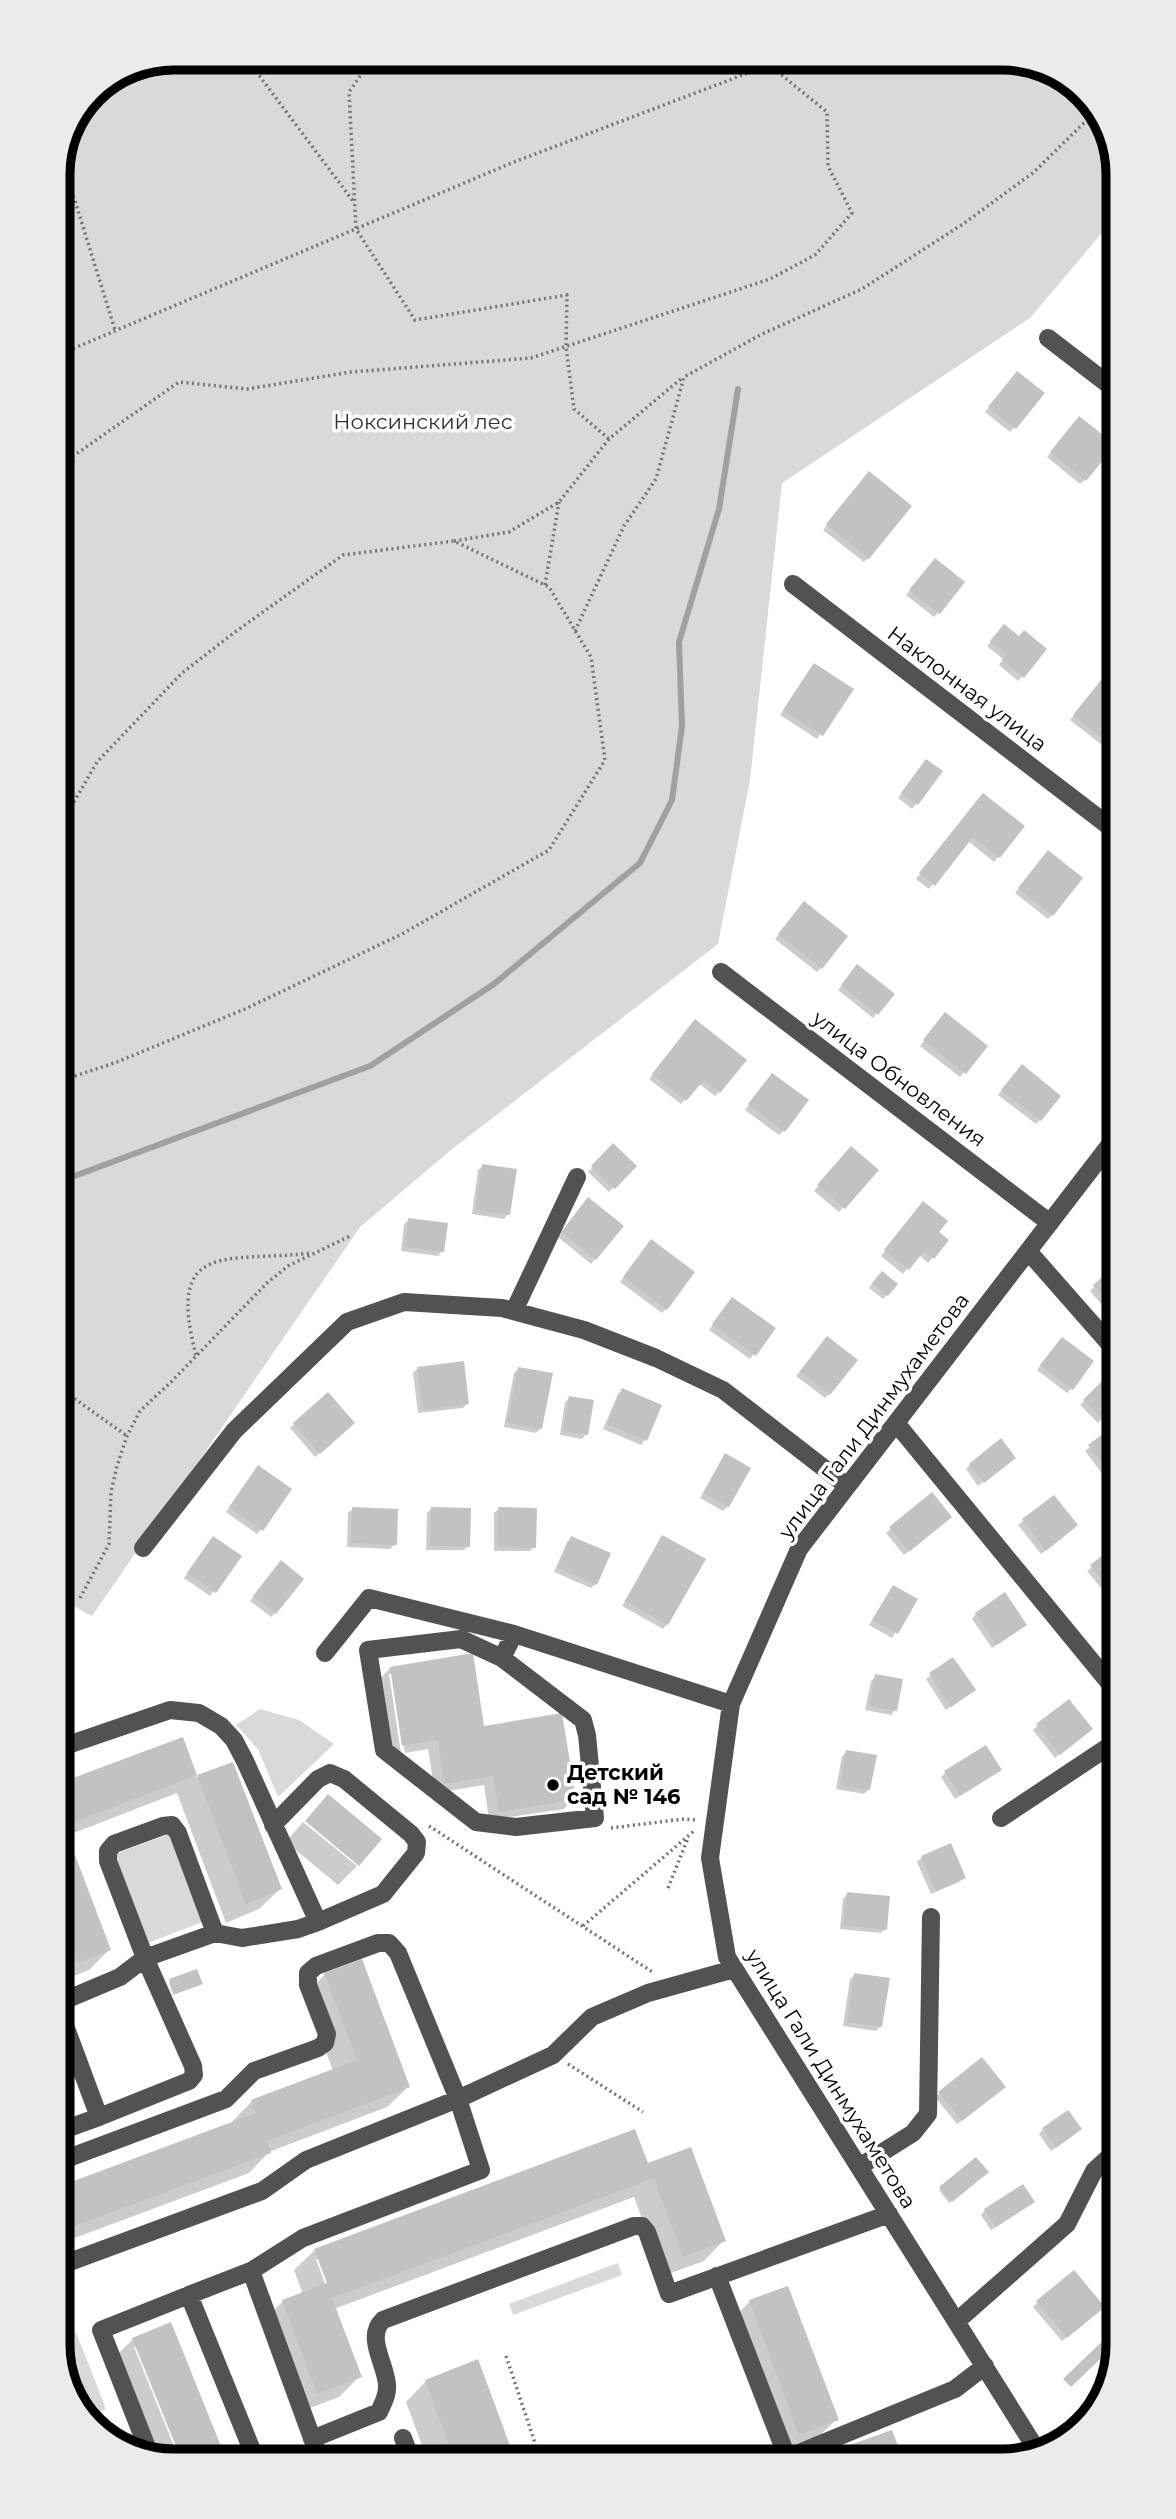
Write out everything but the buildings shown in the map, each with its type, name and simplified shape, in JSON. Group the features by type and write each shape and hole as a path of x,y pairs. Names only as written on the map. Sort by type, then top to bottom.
{"street":[{"path":"1048,338 1106,382"},
{"name":"Наклонная улица","path":"793,583 1106,824"},
{"name":"улица Обновления","path":"721,972 1050,1223"},
{"name":"улица Гали Динмухаметова","path":"1034,2445 727,1957 710,1858 731,1704 799,1549 1106,1150"},
{"path":"514,1311 577,1177"},
{"path":"1028,1251 1106,1340"},
{"path":"144,1548 234,1431 347,1322 404,1302 502,1308 584,1330 656,1358 723,1390 847,1486"},
{"path":"896,1423 1106,1679"},
{"path":"325,1653 369,1598 514,1634 731,1704"},
{"path":"502,1658 514,1634"},
{"path":"461,1639 502,1658 583,1720 587,1735 595,1818 516,1827 477,1822 384,1750 368,1650 461,1639"},
{"path":"70,1744 170,1710 199,1713 221,1726 234,1740 318,1922"},
{"path":"1001,1818 1106,1748"},
{"path":"70,1998 120,1977 145,1958 215,1933 242,1938 299,1929 318,1922 383,1894 416,1853 417,1842 411,1834 344,1779 330,1773 318,1779 273,1825"},
{"path":"70,2127 188,2081 194,2075 145,1958 108,1861 108,1851 114,1844 172,1825 178,1833 215,1933"},
{"path":"859,2166 913,2133 928,2114 931,1917"},
{"path":"70,2157 226,2099 254,2071 318,2048 325,2043 327,2035 308,1984 308,1973 316,1966 378,1943 389,1943 398,1953 458,2099 481,2170 303,2238 251,2272 101,2330 146,2445"},
{"path":"70,2262 262,2191 306,2160 458,2099 554,2055 592,2017 648,1993 734,1969"},
{"path":"70,2039 99,2117"},
{"path":"957,2321 1067,2224 1094,2171 1106,2160"},
{"path":"312,2439 379,2412 386,2396 387,2384 375,2335 376,2326 383,2320 634,2227 642,2226 648,2232 669,2294 889,2214"},
{"path":"251,2272 316,2449"},
{"path":"717,2277 785,2449"},
{"path":"189,2295 252,2449"},
{"path":"825,2449 955,2389 985,2366"},
{"path":"403,2438 407,2449"}],"path":[{"path":"255,70 355,203"},
{"path":"365,70 349,92 356,229 415,320 567,295 566,347 575,409 609,439"},
{"path":"70,350 509,164 753,71 764,70"},
{"path":"70,458 179,382 247,389 351,372 531,358 770,279 815,255 852,213 828,166 827,111 775,70"},
{"path":"70,809 97,762 182,673 343,555 509,532 559,502 609,439 684,377 762,334 873,282 1034,172 1089,118"},
{"path":"70,184 116,330"},
{"path":"575,631 624,526 656,479 684,377"},
{"path":"545,585 559,502"},
{"path":"70,1078 117,1062 245,1009 402,934 549,850 605,760 591,657 549,587 454,541"},
{"path":"80,1598 109,1544 111,1492 127,1436 140,1411 267,1283 288,1266 350,1237"},
{"path":"196,1355 187,1313 187,1296 190,1283 200,1272 216,1260 231,1257 255,1258 317,1252"},
{"path":"70,1395 127,1436"},
{"path":"595,1818 595,1830 684,1819 699,1821"},
{"path":"421,1821 671,1986"},
{"path":"583,1926 698,1827"},
{"path":"668,1888 689,1835"},
{"path":"554,2055 643,2112"},
{"path":"506,2356 537,2449"},
{"path":"122,2435 130,2432"}],"green space":[{"name":"Ноксинский лес","path":"174,70 1009,70 1023,72 1054,84 1076,100 1101,140 1106,174 1106,228 1030,318 782,483 750,780 718,944 451,1150 360,1227 92,1616 70,1604 70,167 81,128 91,111 116,87 134,78 153,72"},
{"path":"260,1709 299,1720 334,1744 278,1797 258,1749 236,1725"},
{"path":"172,1833 205,1921 148,1943 115,1854"},
{"path":"618,2263 622,2275 513,2315 509,2304"},
{"path":"76,2332 106,2409 95,2413 75,2379 70,2334"}],"waterway":[{"path":"70,1178 370,1066 494,984 640,863 672,800 682,726 679,642 719,509 738,389"}],"place":[{"name":"Детский сад № 146","path":"553,1785"}]}
